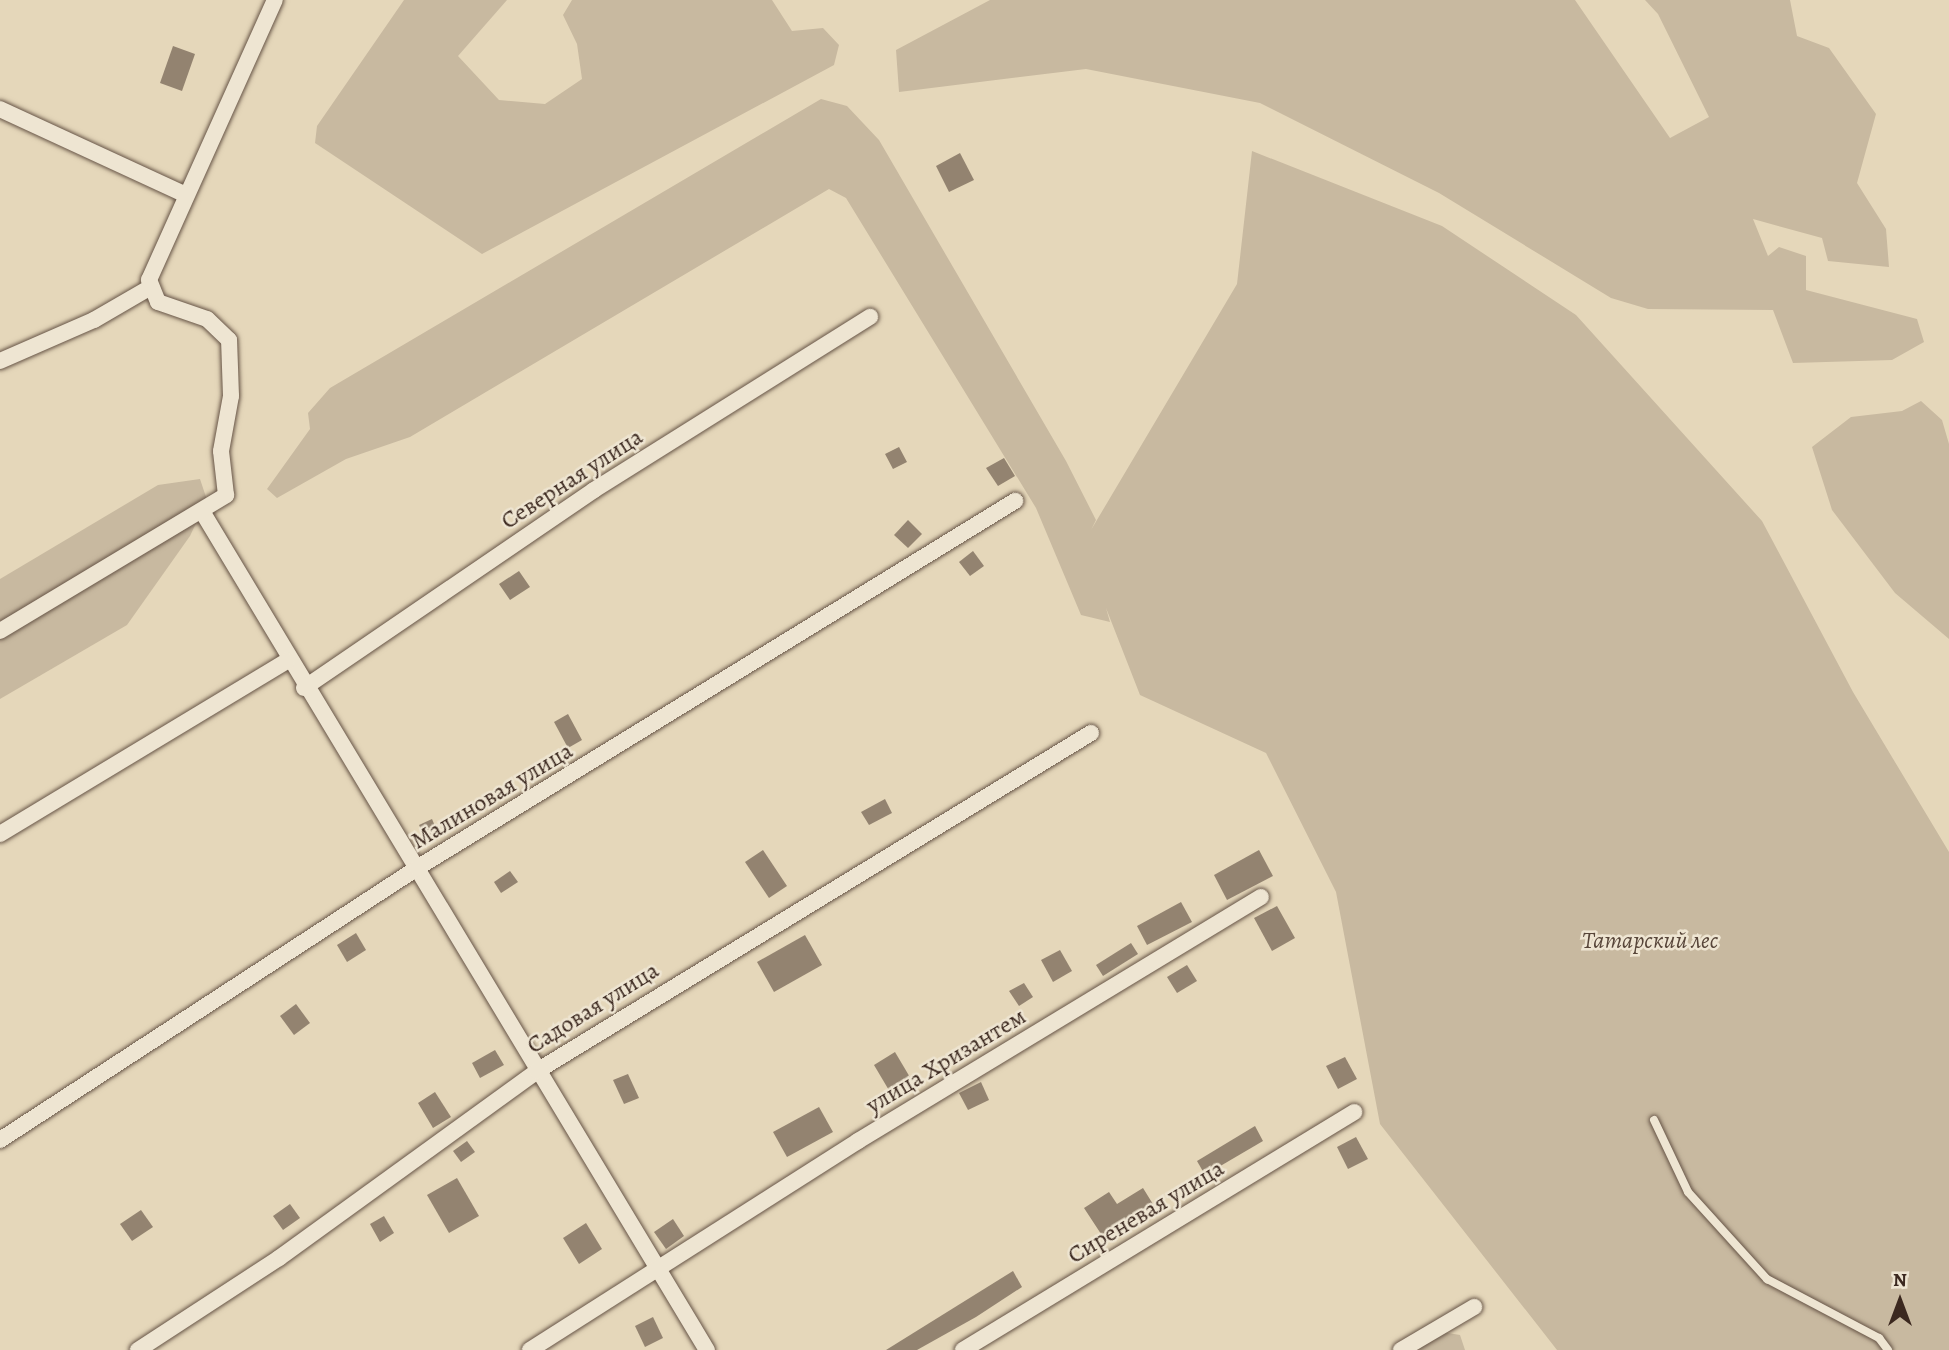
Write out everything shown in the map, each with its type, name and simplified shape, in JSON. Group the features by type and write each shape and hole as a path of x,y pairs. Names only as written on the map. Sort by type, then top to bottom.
{"street":[{"path":"0,361 94,320 149,288 184,194 275,0"},
{"path":"0,109 184,194"},
{"path":"0,631 203,513 226,495 220,451 233,351 218,327 158,302 149,288"},
{"name":"Северная улица","path":"304,688 594,490 870,317"},
{"name":"Малиновая улица","path":"0,1140 417,868 1015,501"},
{"path":"203,513 287,661 417,868 707,1350"},
{"path":"0,834 287,661"},
{"name":"Садовая улица","path":"138,1350 279,1258 537,1071 1091,733"},
{"name":"улица Хризантем","path":"530,1350 659,1272 858,1141 1261,897"},
{"name":"Сиреневая улица","path":"963,1350 1354,1112"},
{"path":"1401,1350 1474,1307"}],"lane":[{"path":"1654,1120 1688,1192 1757,1270 1879,1338 1888,1350"}],"green space":[{"path":"404,0 507,0 458,56 499,100 545,104 582,79 577,44 563,15 572,0 772,0 792,31 823,28 839,45 834,65 482,254 315,143 317,126"},
{"path":"990,0 1575,0 1670,138 1709,117 1658,14 1645,0 1790,0 1797,36 1829,48 1876,114 1857,183 1886,229 1889,267 1828,261 1822,238 1753,219 1768,256 1779,247 1806,256 1806,290 1917,319 1924,342 1892,360 1793,363 1773,310 1648,309 1611,298 1439,193 1260,103 1086,69 899,92 896,50"},
{"name":"Татарский лес","path":"821,99 847,106 879,140 1066,461 1096,520 1091,530 1237,284 1252,151 1442,226 1576,315 1762,521 1853,692 1949,852 1949,1350 1557,1350 1380,1124 1336,892 1266,753 1140,695 1106,608 1110,622 1081,615 1036,508 846,198 829,189 410,437 346,459 277,498 267,489 310,429 308,413 330,388"},
{"path":"1921,401 1942,420 1949,444 1949,639 1895,593 1832,510 1812,447 1851,417 1902,411"},
{"path":"200,479 207,500 190,536 127,625 0,699 0,579 158,485"},
{"path":"1442,1332 1460,1335 1465,1350 1413,1350"}],"building":[{"path":"173,46 195,54 182,91 160,83"},
{"path":"960,153 974,180 949,192 936,166"},
{"path":"899,447 907,462 893,469 885,454"},
{"path":"1004,458 1015,476 998,486 986,468"},
{"path":"908,520 922,534 908,548 894,535"},
{"path":"973,551 984,566 970,576 959,562"},
{"path":"519,571 530,587 510,600 499,584"},
{"path":"568,714 582,740 568,748 554,722"},
{"path":"885,799 892,813 869,825 861,812"},
{"path":"432,819 440,838 428,844 419,825"},
{"path":"763,850 787,886 769,898 745,862"},
{"path":"1259,850 1273,876 1227,900 1214,875"},
{"path":"510,871 518,882 501,893 494,882"},
{"path":"1181,902 1192,922 1147,945 1137,926"},
{"path":"1277,906 1295,938 1272,951 1254,918"},
{"path":"356,933 366,950 347,962 337,945"},
{"path":"805,935 822,965 774,992 757,962"},
{"path":"1131,943 1138,954 1103,976 1096,965"},
{"path":"1060,950 1072,971 1053,982 1041,960"},
{"path":"1187,965 1197,981 1177,993 1167,977"},
{"path":"1024,983 1033,997 1019,1006 1009,991"},
{"path":"296,1004 310,1023 294,1035 280,1016"},
{"path":"495,1050 504,1065 480,1078 472,1063"},
{"path":"895,1052 911,1079 890,1092 874,1065"},
{"path":"1345,1057 1357,1079 1338,1089 1326,1066"},
{"path":"628,1074 639,1098 624,1104 613,1080"},
{"path":"981,1082 989,1100 968,1110 959,1093"},
{"path":"435,1092 451,1117 433,1128 418,1103"},
{"path":"819,1107 833,1132 787,1157 773,1132"},
{"path":"1255,1126 1263,1141 1205,1175 1197,1161"},
{"path":"1356,1137 1368,1159 1348,1169 1337,1147"},
{"path":"467,1141 475,1152 461,1162 453,1151"},
{"path":"457,1178 479,1216 449,1233 427,1195"},
{"path":"1143,1188 1156,1209 1146,1209 1103,1237 1084,1208 1109,1192 1117,1204"},
{"path":"290,1204 300,1218 283,1230 273,1216"},
{"path":"141,1210 153,1227 132,1241 120,1224"},
{"path":"384,1216 394,1233 380,1242 370,1224"},
{"path":"673,1219 684,1236 666,1249 654,1232"},
{"path":"586,1223 602,1249 579,1264 563,1238"},
{"path":"1013,1271 1022,1287 976,1317 917,1350 886,1350"},
{"path":"653,1317 663,1338 645,1347 635,1326"}]}
